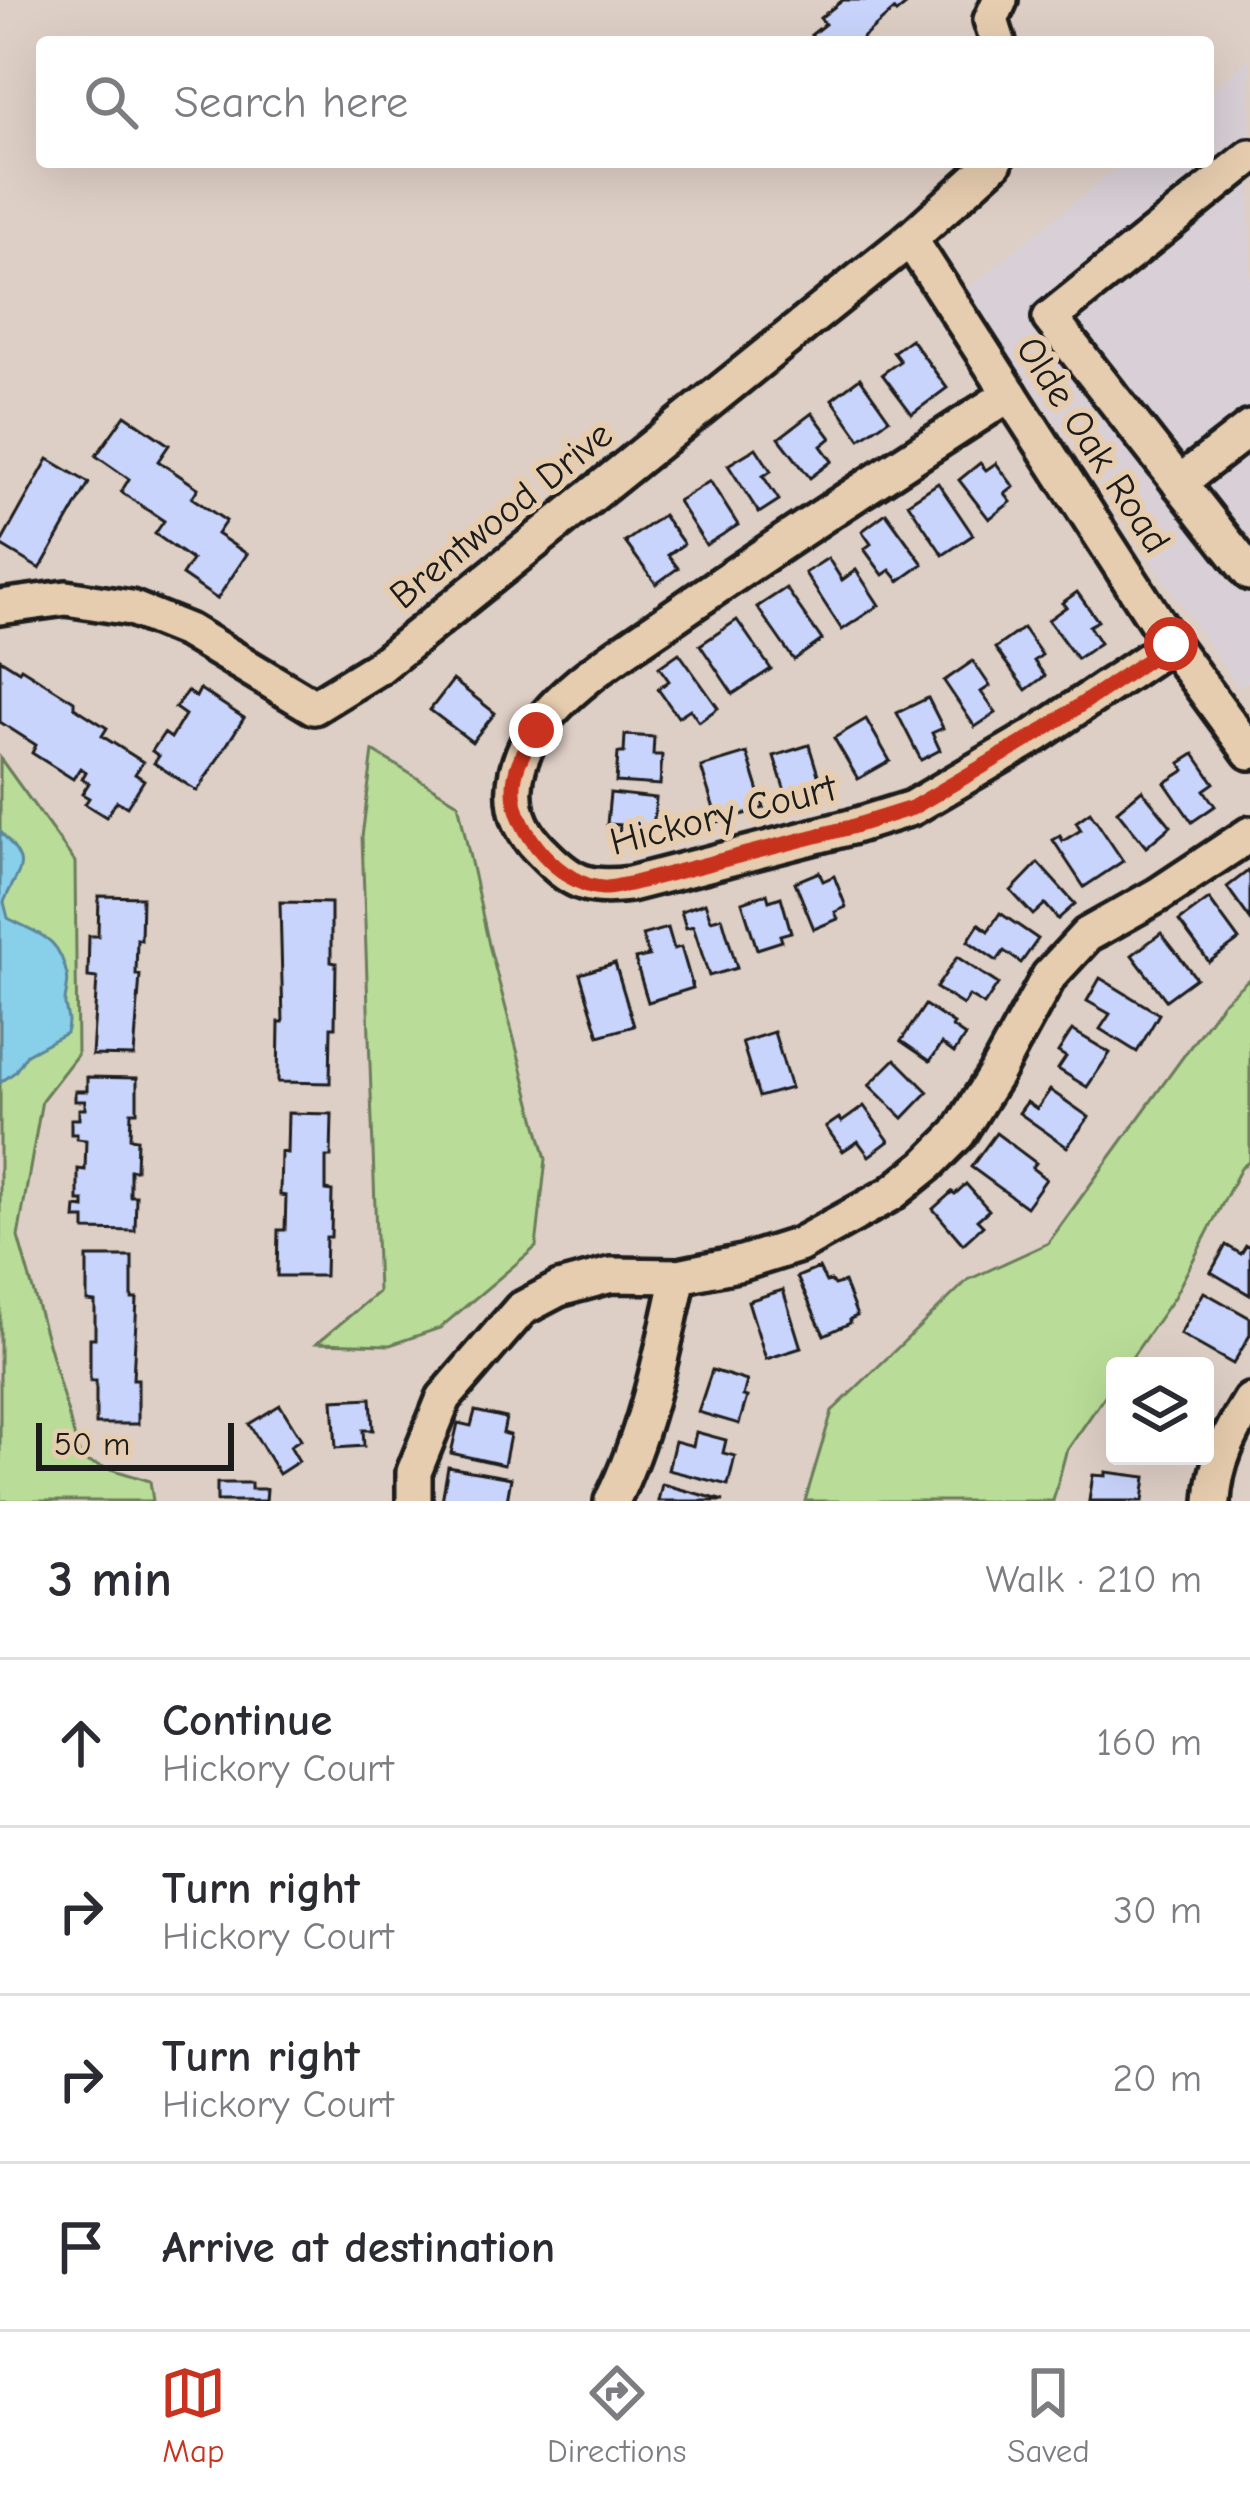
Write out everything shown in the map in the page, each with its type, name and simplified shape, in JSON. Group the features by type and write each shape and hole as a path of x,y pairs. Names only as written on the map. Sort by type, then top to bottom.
{"street":[{"path":"996,36 991,20 1000,0"},
{"path":"1250,157 1050,318 1250,573"},
{"name":"Brentwood Drive","path":"0,607 66,598 131,608 188,631 314,707 379,667 910,239 988,168"},
{"name":"Olde Oak Road","path":"910,239 1171,644 1250,752"},
{"name":"Hickory Court","path":"1010,394 776,546 604,666 551,710 517,763 513,793 521,821 536,847 568,877 602,888 652,879 912,808 1036,735 1171,644"},
{"path":"1179,483 1250,428"},
{"path":"413,1501 414,1472 444,1398 521,1309 559,1289 611,1275 679,1276 742,1263 799,1245 891,1195 958,1134 1049,976 1087,935 1158,896 1250,834"},
{"path":"612,1501 640,1432 679,1276"},
{"path":"1214,1501 1214,1479 1225,1442 1250,1401"}],"shaded area":[{"path":"1250,58 1250,681 1238,687 965,291 1116,168 1214,168 1214,88"}],"green space":[{"path":"373,751 458,803 489,945 546,1159 536,1247 440,1328 390,1345 317,1343 378,1292 362,837"},
{"path":"0,758 75,862 77,1055 42,1100 18,1237 81,1460 150,1481 153,1501 0,1501"},
{"path":"1250,978 1250,1161 1241,1168 1174,1297 1132,1357 1106,1357 1106,1394 1066,1452 1053,1501 805,1501 832,1411 968,1280 1048,1243 1222,1003"}],"water":[{"path":"0,831 20,860 4,902 8,918 46,938 59,952 68,979 68,1022 66,1033 27,1054 0,1083"}],"building":[{"path":"843,0 912,0 865,36 812,36 825,24 820,18"},
{"path":"911,339 947,388 912,414 882,374 900,361 893,352"},
{"path":"860,378 889,419 860,439 832,399"},
{"path":"812,413 831,438 821,446 832,461 810,478 779,438"},
{"path":"125,415 169,445 158,461 198,488 192,498 226,521 217,534 247,554 217,599 182,575 192,560 155,534 164,521 121,492 129,479 96,456"},
{"path":"756,448 771,471 763,476 779,500 759,513 728,465"},
{"path":"48,459 89,483 40,569 0,545"},
{"path":"980,463 986,470 996,463 1014,487 1005,494 1011,502 989,519 959,480"},
{"path":"710,481 738,525 706,545 678,501"},
{"path":"938,483 973,535 943,555 908,503"},
{"path":"886,513 923,564 899,581 890,570 883,575 864,549 871,544 862,531"},
{"path":"663,515 684,544 668,555 678,568 656,584 625,542"},
{"path":"828,558 842,580 856,570 879,605 842,630 805,573"},
{"path":"786,588 822,640 794,660 757,607"},
{"path":"1077,592 1098,621 1089,626 1100,643 1077,659 1048,620"},
{"path":"737,620 771,669 733,694 700,645"},
{"path":"1023,628 1042,655 1034,661 1045,676 1026,690 995,648"},
{"path":"679,653 718,708 699,722 690,709 678,717 658,689 669,681 659,667"},
{"path":"0,659 74,701 74,707 107,728 102,736 143,762 135,774 144,780 127,807 117,801 106,817 85,804 89,798 82,794 89,783 82,779 86,772 80,768 73,779 32,753 36,745 0,722"},
{"path":"973,661 990,686 981,692 996,713 975,727 944,681"},
{"path":"453,680 495,713 472,742 430,710"},
{"path":"200,689 244,718 197,791 154,763 159,756 152,751 164,733 171,738 185,715 175,708 187,691 196,697"},
{"path":"928,698 943,728 932,733 940,750 921,760 897,713"},
{"path":"866,719 890,761 858,779 834,738"},
{"path":"625,735 654,737 653,755 662,755 660,785 616,782"},
{"path":"809,745 823,791 788,801 774,756"},
{"path":"747,753 764,808 718,822 701,767"},
{"path":"1194,754 1214,783 1204,790 1215,806 1192,822 1165,783 1185,770 1180,763"},
{"path":"1142,790 1171,826 1146,847 1117,811"},
{"path":"610,793 656,798 652,840 619,837 620,825 607,824"},
{"path":"1090,812 1123,861 1084,887 1053,840 1060,836 1063,841 1081,830 1076,822"},
{"path":"1038,863 1075,904 1058,919 1045,904 1033,915 1011,891"},
{"path":"1248,871 1250,875 1250,919 1227,887"},
{"path":"819,872 823,881 834,876 846,907 835,912 838,919 814,929 795,882"},
{"path":"767,894 769,901 781,897 791,932 780,935 782,941 757,949 742,902"},
{"path":"99,896 142,897 134,1056 92,1055 97,978 88,977 89,936 98,936"},
{"path":"1209,899 1239,940 1209,962 1179,921"},
{"path":"280,902 331,903 331,962 336,963 330,1083 278,1082 279,1022 283,1022"},
{"path":"705,903 711,920 722,917 737,968 709,976 693,926 686,928 681,911"},
{"path":"1000,913 1038,939 1021,963 1004,951 997,961 968,941 979,924 988,931"},
{"path":"668,928 674,949 681,947 693,988 648,1002 635,959 649,956 642,935"},
{"path":"1161,933 1196,978 1166,1000 1132,955"},
{"path":"957,957 998,984 984,1005 969,996 963,1005 936,988"},
{"path":"615,963 634,1026 599,1036 580,974"},
{"path":"1100,978 1159,1014 1137,1052 1100,1029 1110,1014 1087,1001"},
{"path":"925,1005 965,1036 954,1053 942,1044 930,1061 901,1041"},
{"path":"1072,1030 1110,1053 1087,1087 1058,1069 1066,1057 1058,1052"},
{"path":"774,1032 791,1088 759,1097 742,1042"},
{"path":"895,1059 928,1092 903,1118 869,1085"},
{"path":"87,1077 137,1078 137,1112 131,1112 130,1138 137,1139 136,1170 130,1170 130,1196 136,1196 135,1231 85,1230 85,1219 75,1219 76,1207 84,1208 84,1201 78,1201 78,1169 85,1170 86,1140 71,1134 71,1119 79,1119 79,1109 85,1109 85,1101 75,1101 75,1091 87,1091"},
{"path":"1050,1090 1089,1117 1067,1147 1019,1113 1027,1102 1037,1109"},
{"path":"864,1106 889,1141 869,1156 858,1141 843,1151 826,1127"},
{"path":"288,1113 332,1114 331,1157 326,1157 326,1190 332,1191 331,1237 326,1237 325,1276 277,1276 278,1230 285,1230 281,1152 287,1153"},
{"path":"996,1133 1036,1163 1032,1168 1046,1179 1026,1207 971,1167"},
{"path":"966,1184 989,1210 977,1220 983,1226 963,1244 933,1209"},
{"path":"1226,1245 1241,1254 1246,1246 1250,1248 1250,1295 1211,1272"},
{"path":"87,1257 132,1257 138,1424 96,1424 96,1381 90,1381 95,1302 87,1301"},
{"path":"819,1268 826,1282 844,1282 857,1316 824,1335 797,1277"},
{"path":"783,1290 801,1348 766,1359 748,1301"},
{"path":"1204,1292 1250,1318 1250,1335 1233,1364 1180,1334"},
{"path":"712,1370 747,1381 739,1424 698,1412"},
{"path":"371,1398 373,1430 363,1430 364,1446 336,1448 333,1400"},
{"path":"280,1405 301,1439 290,1446 299,1461 279,1474 249,1424"},
{"path":"475,1411 506,1418 503,1433 510,1435 504,1465 451,1453 458,1423 471,1426"},
{"path":"696,1432 726,1440 723,1453 735,1456 728,1485 668,1470 675,1441 693,1446"},
{"path":"448,1467 511,1478 507,1501 442,1501"},
{"path":"1106,1472 1146,1477 1143,1501 1089,1501 1093,1475 1106,1476"},
{"path":"217,1483 251,1483 251,1489 267,1489 266,1501 217,1501"},
{"path":"662,1484 724,1501 658,1501"}],"route":[{"path":"536,730 517,763 513,793 521,821 536,847 568,877 602,888 912,808 1036,735 1171,644"}]}
